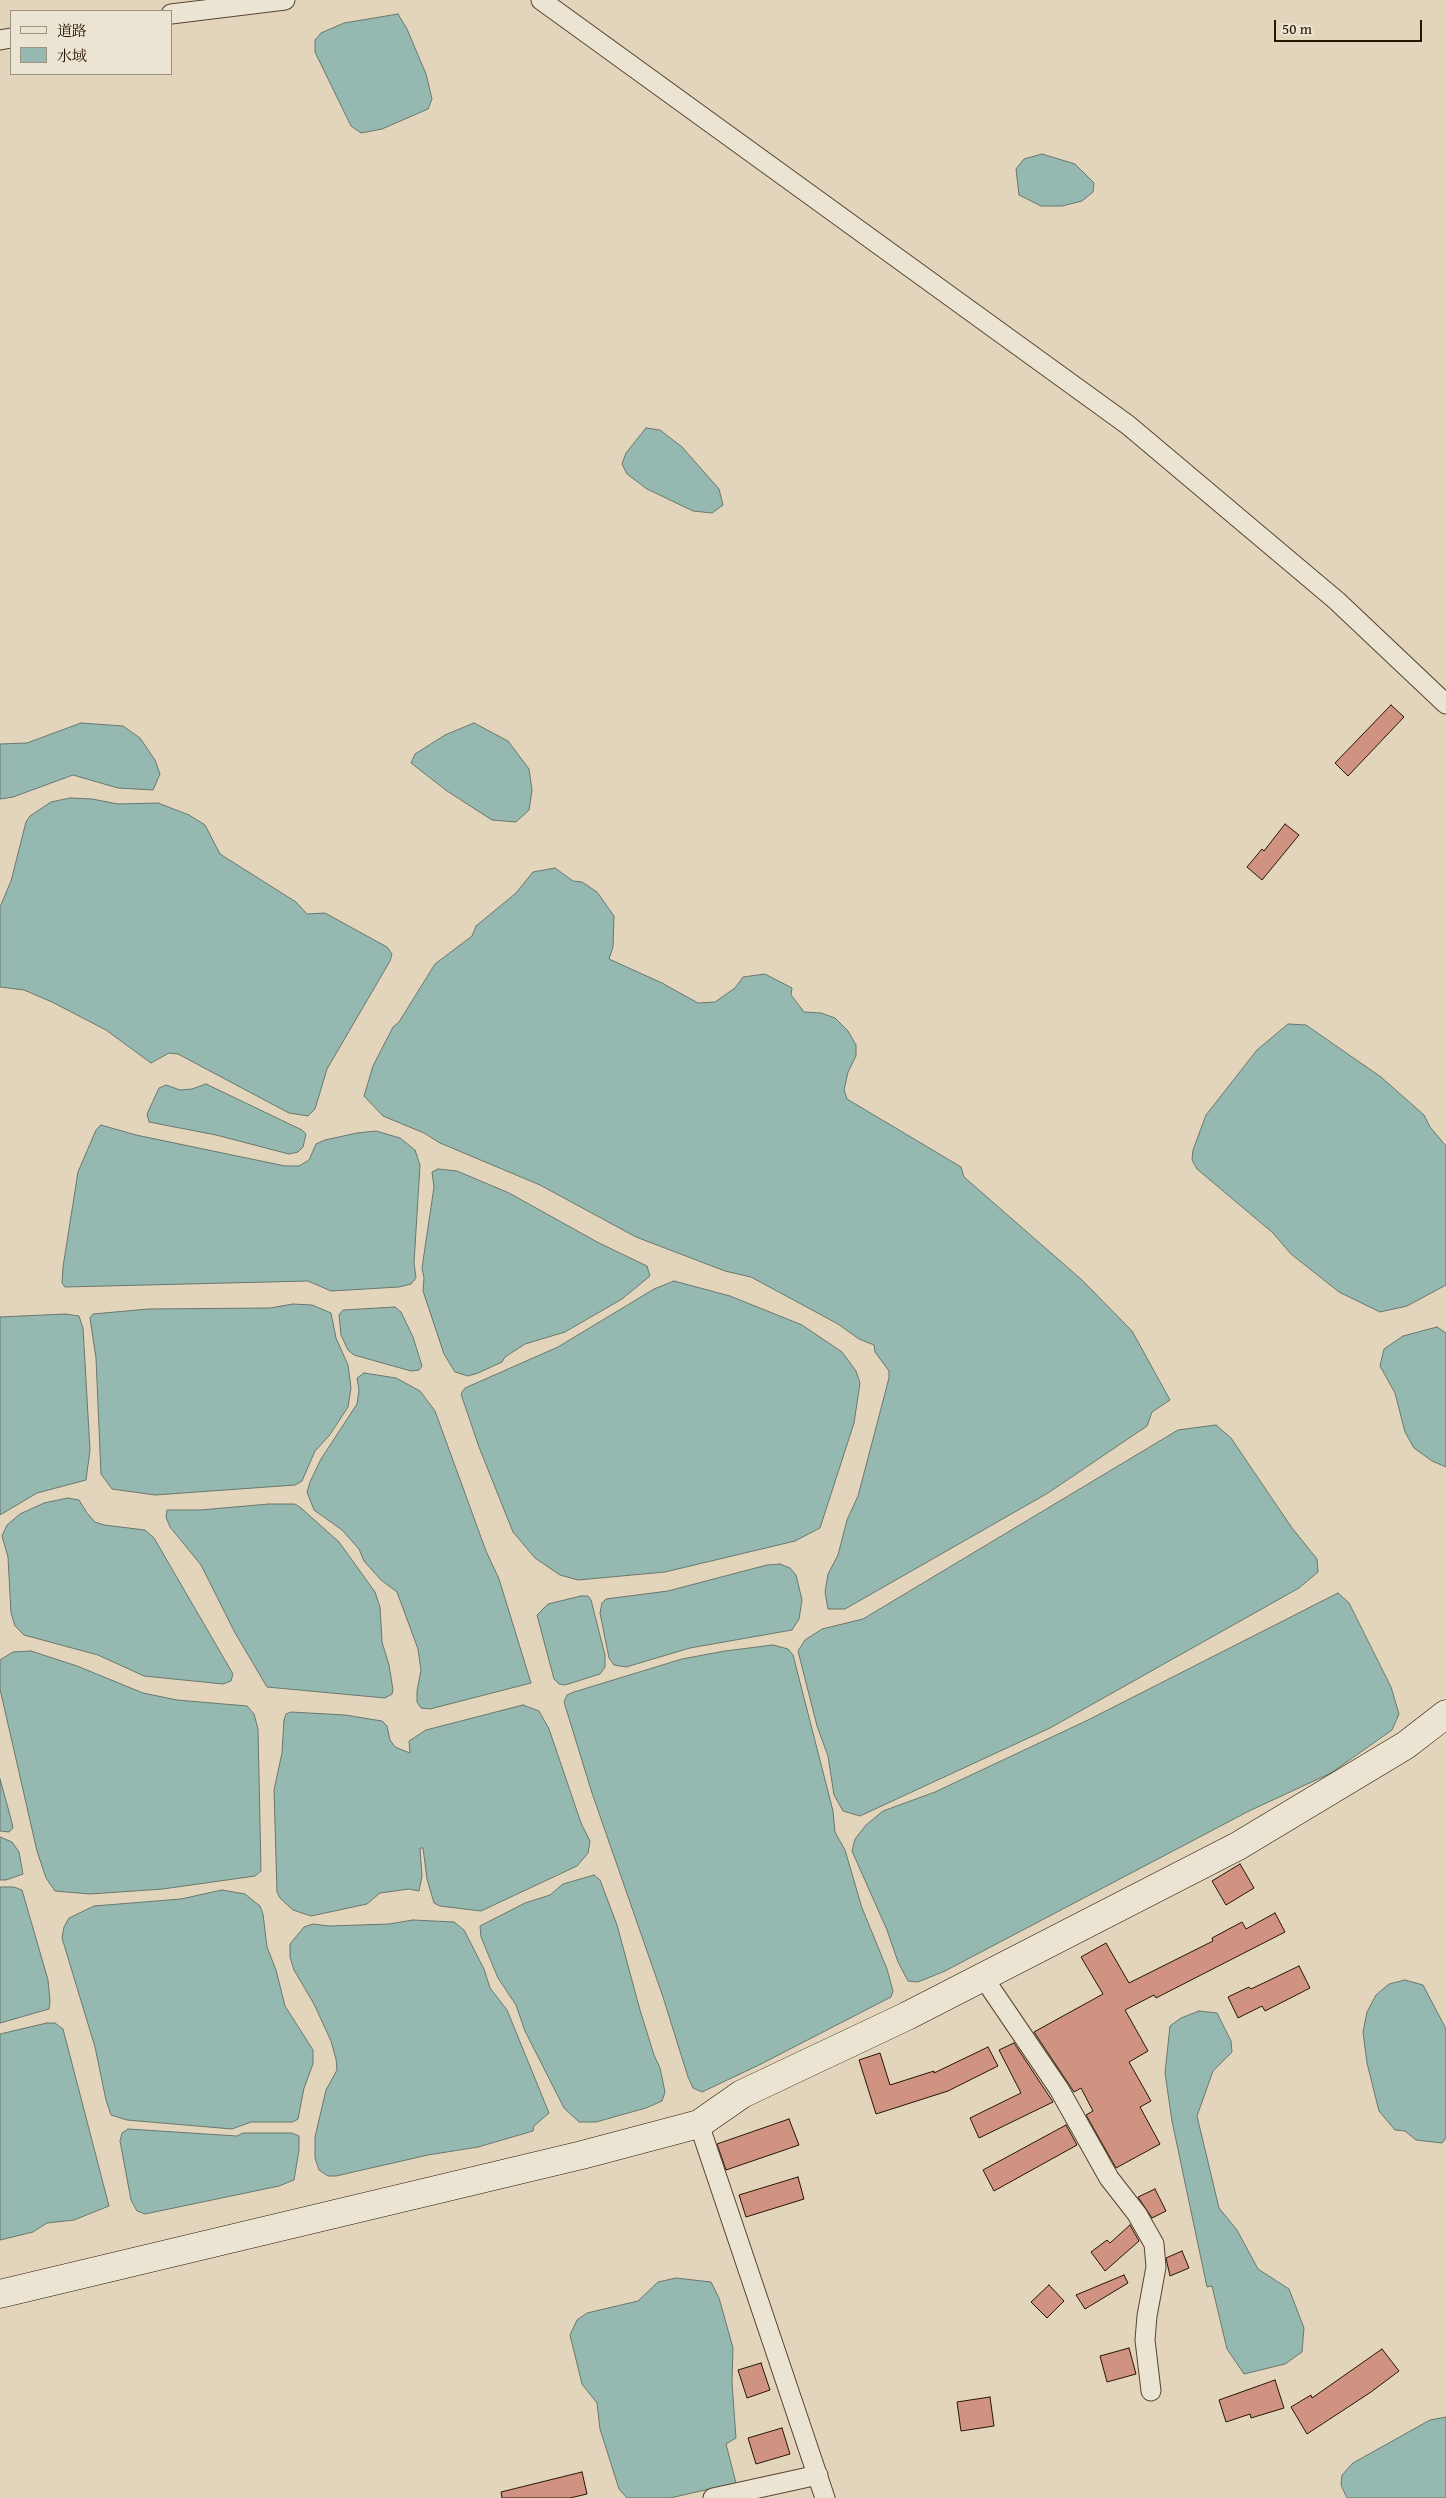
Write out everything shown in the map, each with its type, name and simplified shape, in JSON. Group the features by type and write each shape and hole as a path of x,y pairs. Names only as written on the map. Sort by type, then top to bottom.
{"street":[{"path":"172,14 285,0"},
{"path":"541,0 1128,425 1337,601 1446,704"},
{"path":"0,2294 582,2155 699,2124 742,2094 907,2016 1238,1846 1406,1745 1446,1714"},
{"path":"983,1977 1058,2089 1109,2178 1137,2214 1154,2244 1156,2267 1145,2340 1151,2390"},
{"path":"699,2124 826,2498"},
{"path":"713,2498 818,2475"}],"water":[{"path":"398,14 407,29 426,74 432,99 428,109 382,129 361,133 351,126 315,52 315,40 321,33 344,23"},
{"path":"1042,154 1075,164 1094,183 1093,192 1082,201 1062,206 1041,206 1019,195 1016,169 1024,159"},
{"path":"646,428 660,430 682,447 719,489 723,505 712,513 693,511 647,489 627,474 622,464 626,453"},
{"path":"81,723 123,726 140,738 155,760 160,774 153,790 118,788 73,775 13,797 0,799 0,744 27,743"},
{"path":"474,723 508,741 529,769 532,790 529,810 516,822 492,820 447,791 411,763 415,754 445,735"},
{"path":"70,798 92,799 118,804 158,803 189,815 205,825 220,854 296,902 307,914 325,913 387,947 392,954 390,961 327,1069 315,1109 308,1116 289,1113 178,1054 169,1053 151,1063 106,1030 52,1002 24,990 0,987 0,907 11,881 26,822 30,816 51,802"},
{"path":"555,868 573,881 582,882 597,892 614,916 613,947 609,959 662,983 698,1003 715,1002 735,988 743,977 765,974 792,988 791,995 804,1012 821,1013 835,1018 848,1031 856,1045 856,1056 848,1072 844,1090 847,1099 961,1167 964,1177 1082,1280 1132,1331 1170,1400 1152,1412 1147,1426 1048,1493 845,1609 828,1609 825,1592 828,1574 838,1555 847,1520 858,1496 889,1378 889,1371 875,1352 874,1345 859,1339 838,1324 751,1277 725,1271 636,1237 540,1185 440,1143 424,1133 383,1116 364,1096 373,1066 393,1027 399,1022 435,964 472,936 476,926 516,893 533,872"},
{"path":"1288,1024 1306,1025 1381,1077 1424,1115 1430,1127 1446,1146 1446,1285 1407,1306 1380,1312 1339,1292 1291,1254 1273,1233 1197,1169 1192,1160 1193,1150 1206,1115 1257,1050"},
{"path":"206,1084 302,1130 306,1134 303,1147 298,1152 289,1154 216,1135 149,1122 147,1114 159,1088 166,1085 180,1090 192,1089"},
{"path":"101,1125 136,1135 285,1166 299,1166 309,1160 316,1144 325,1140 376,1131 400,1138 415,1150 420,1165 414,1263 416,1278 411,1284 399,1287 331,1291 308,1281 65,1287 62,1283 63,1267 78,1172 96,1130"},
{"path":"438,1169 457,1171 509,1193 599,1243 647,1266 650,1276 622,1299 565,1332 525,1344 505,1357 502,1362 478,1373 468,1376 455,1372 444,1354 423,1291 424,1278 422,1268 434,1187 432,1172"},
{"path":"674,1281 730,1296 802,1325 842,1352 856,1371 860,1383 854,1423 820,1528 795,1541 665,1572 578,1580 560,1575 535,1558 513,1532 479,1447 461,1394 465,1388 558,1347 654,1289"},
{"path":"293,1304 312,1305 331,1313 336,1338 348,1365 351,1388 348,1407 329,1436 315,1451 302,1481 295,1485 155,1495 112,1489 101,1474 96,1358 90,1318 93,1314 148,1309 270,1308"},
{"path":"395,1307 401,1312 413,1337 422,1366 419,1370 411,1371 354,1355 348,1350 341,1335 339,1315 343,1310"},
{"path":"65,1314 79,1316 83,1328 90,1450 86,1480 37,1493 0,1515 0,1317"},
{"path":"1437,1327 1446,1333 1446,1467 1432,1461 1414,1448 1405,1432 1395,1393 1380,1366 1384,1349 1403,1336"},
{"path":"364,1373 396,1378 420,1391 435,1411 486,1551 499,1579 531,1683 430,1709 421,1708 417,1702 421,1670 418,1649 397,1592 381,1580 364,1561 359,1549 342,1530 314,1510 307,1492 321,1459 357,1404 359,1390 357,1378"},
{"path":"1216,1425 1231,1438 1292,1528 1317,1559 1318,1572 1299,1588 1050,1728 860,1816 843,1811 834,1795 828,1756 817,1726 798,1651 805,1640 822,1629 863,1619 1178,1430"},
{"path":"68,1498 79,1500 95,1522 104,1525 145,1530 154,1538 233,1674 231,1681 223,1684 144,1676 98,1655 24,1635 15,1626 11,1613 8,1557 2,1536 7,1525 20,1514 44,1503"},
{"path":"269,1504 295,1504 301,1508 339,1542 375,1592 380,1607 382,1642 389,1665 392,1694 385,1698 267,1687 234,1631 201,1565 170,1527 166,1517 167,1510 200,1510"},
{"path":"780,1564 790,1568 796,1575 802,1600 799,1619 792,1630 690,1648 626,1667 614,1665 609,1658 600,1613 602,1603 606,1599 668,1591 767,1565"},
{"path":"1338,1593 1349,1603 1391,1687 1399,1714 1392,1730 1331,1773 1249,1811 945,1971 918,1982 908,1981 898,1962 887,1930 852,1851 855,1839 866,1825 883,1811 935,1792 1088,1720"},
{"path":"588,1596 591,1600 605,1655 605,1667 600,1674 565,1685 559,1684 554,1679 537,1615 548,1604"},
{"path":"773,1645 788,1649 793,1655 833,1811 835,1832 845,1850 862,1908 887,1969 893,1991 891,1997 702,2092 693,2088 688,2077 663,1997 592,1793 564,1702 567,1695 574,1692 682,1659"},
{"path":"31,1651 77,1666 143,1693 177,1700 247,1706 254,1714 258,1729 261,1871 255,1876 163,1889 90,1894 55,1891 46,1878 37,1851 0,1689 0,1660 13,1652"},
{"path":"523,1705 539,1711 549,1729 581,1823 590,1841 588,1853 577,1866 481,1911 440,1906 434,1903 427,1879 423,1848 420,1848 422,1876 419,1891 409,1889 380,1893 367,1904 311,1916 293,1910 280,1898 277,1892 274,1790 282,1753 286,1714 291,1712 345,1715 382,1721 387,1726 390,1740 395,1747 410,1753 409,1741 426,1730"},
{"path":"0,1779 13,1828 9,1832 0,1831"},
{"path":"0,1837 12,1842 19,1852 23,1874 6,1880 0,1880"},
{"path":"594,1875 600,1880 617,1925 640,2010 660,2068 665,2092 662,2101 646,2108 596,2122 579,2122 564,2108 525,2031 516,2005 498,1978 481,1937 480,1926 525,1903 550,1895 563,1884"},
{"path":"0,1887 14,1887 22,1890 48,1980 50,2001 49,2009 0,2023"},
{"path":"222,1890 245,1894 260,1906 263,1914 267,1947 276,1970 285,2006 313,2050 313,2064 304,2088 298,2119 293,2122 251,2122 232,2129 127,2120 111,2115 95,2047 62,1938 64,1927 69,1918 94,1906 181,1899"},
{"path":"413,1920 454,1922 464,1930 484,1969 490,1988 507,2010 549,2113 534,2126 533,2131 478,2147 428,2155 336,2176 328,2176 319,2170 315,2158 315,2137 326,2090 337,2070 336,2059 331,2041 314,2004 294,1970 290,1957 290,1944 304,1927 313,1924 329,1926 389,1924"},
{"path":"1405,1980 1423,1985 1446,2029 1446,2138 1442,2143 1416,2140 1405,2131 1395,2130 1379,2111 1367,2063 1363,2032 1367,2012 1376,1995 1389,1984"},
{"path":"1199,2011 1217,2013 1231,2041 1232,2052 1213,2071 1197,2116 1219,2208 1237,2230 1258,2269 1289,2289 1304,2328 1302,2352 1285,2364 1244,2374 1227,2349 1212,2286 1207,2287 1172,2121 1165,2073 1170,2026 1181,2018"},
{"path":"47,2023 55,2023 63,2029 109,2206 74,2220 47,2223 33,2232 0,2240 0,2034"},
{"path":"128,2129 237,2136 243,2133 292,2133 299,2136 299,2150 294,2180 279,2186 145,2214 137,2211 131,2200 120,2141 122,2133"},
{"path":"676,2278 711,2282 719,2298 733,2348 732,2383 736,2438 726,2444 736,2483 670,2498 627,2498 619,2489 600,2429 597,2403 582,2384 570,2335 577,2320 587,2313 638,2301 658,2282"},
{"path":"1446,2417 1446,2498 1347,2498 1341,2485 1342,2475 1353,2463 1430,2420"}],"building":[{"path":"1391,705 1404,717 1348,776 1335,763"},
{"path":"1285,824 1299,835 1262,880 1247,867 1262,849 1264,851"},
{"path":"1240,1864 1254,1888 1226,1905 1212,1881"},
{"path":"1275,1913 1285,1932 1156,1998 1154,1995 1125,2010 1148,2051 1129,2062 1151,2101 1140,2107 1160,2144 1116,2168 1086,2115 1093,2111 1081,2088 1074,2092 1034,2032 1103,1994 1081,1957 1106,1943 1129,1983 1213,1941 1212,1938 1242,1922 1246,1929"},
{"path":"1299,1966 1310,1988 1265,2011 1262,2006 1238,2018 1228,1997 1249,1987 1251,1989"},
{"path":"1014,2043 1053,2102 979,2138 970,2118 1021,2093 999,2050"},
{"path":"988,2047 998,2066 948,2091 876,2114 859,2060 880,2053 890,2085 934,2071 934,2073"},
{"path":"789,2119 799,2145 726,2170 717,2144"},
{"path":"1066,2125 1077,2145 994,2191 983,2170"},
{"path":"798,2177 804,2199 746,2217 739,2195"},
{"path":"1155,2189 1166,2211 1152,2218 1138,2197"},
{"path":"1130,2225 1139,2241 1105,2271 1091,2252 1107,2240 1110,2243"},
{"path":"1182,2251 1189,2268 1170,2276 1166,2258"},
{"path":"1124,2275 1128,2283 1085,2309 1076,2295"},
{"path":"1049,2285 1064,2301 1047,2318 1031,2302"},
{"path":"1129,2348 1136,2374 1107,2382 1100,2356"},
{"path":"1382,2349 1399,2371 1371,2392 1307,2434 1291,2407 1311,2395 1312,2398"},
{"path":"761,2363 770,2390 747,2398 738,2370"},
{"path":"1275,2380 1284,2408 1251,2418 1250,2414 1226,2422 1219,2400"},
{"path":"990,2397 994,2426 961,2431 957,2402"},
{"path":"782,2428 790,2454 756,2464 748,2438"},
{"path":"582,2472 587,2494 570,2498 502,2498 501,2492"}]}
